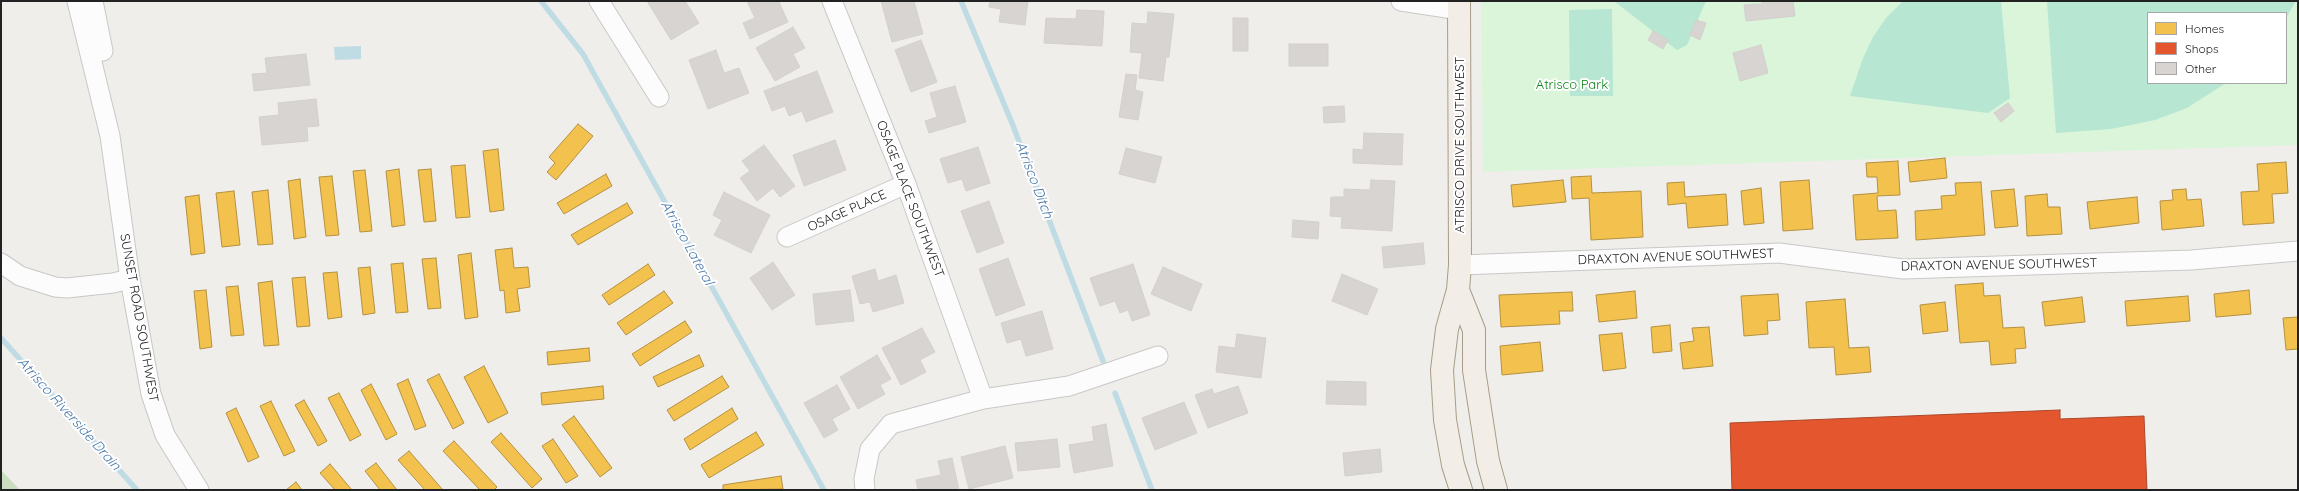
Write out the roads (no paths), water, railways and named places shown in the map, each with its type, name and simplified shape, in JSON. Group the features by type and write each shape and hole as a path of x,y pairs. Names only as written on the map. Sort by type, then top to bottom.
{"main road":[{"name":"ATRISCO DRIVE SOUTHWEST","path":"1460,5 1460,265 1458,290 1447,329 1442,370 1445,420 1453,465 1461,490"},
{"name":"ATRISCO DRIVE SOUTHWEST","path":"1458,290 1474,330 1474,370 1488,461 1496,490"}],"street":[{"name":"SUNSET ROAD SOUTHWEST","path":"77,1 110,136"},
{"name":"SUNSET ROAD SOUTHWEST","path":"93,1 105,64 110,136 130,279 151,394 165,435 199,490"},
{"path":"598,1 658,97"},
{"name":"OSAGE PLACE SOUTHWEST","path":"832,1 906,184 983,399"},
{"path":"1401,1 1460,5"},
{"name":"OSAGE PLACE","path":"787,237 906,184"},
{"name":"DRAXTON AVENUE SOUTHWEST","path":"1460,265 1779,253 1903,269 2191,260 2298,251"},
{"path":"1,263 20,276 56,287 67,288 98,285 130,279"},
{"path":"864,490 864,479 870,449 891,424 983,399 1068,386 1158,356"}],"water":[{"path":"361,46 361,59 335,60 334,47"}],"waterway":[{"name":"Atrisco Lateral","path":"541,1 583,54 824,490"},
{"name":"Atrisco Ditch","path":"961,1 1012,123 1103,361"},
{"name":"Atrisco Riverside Drain","path":"1,338 137,490"},
{"path":"1115,393 1152,490"}],"park label":[{"name":"Atrisco Park","path":"1572,85"}]}
